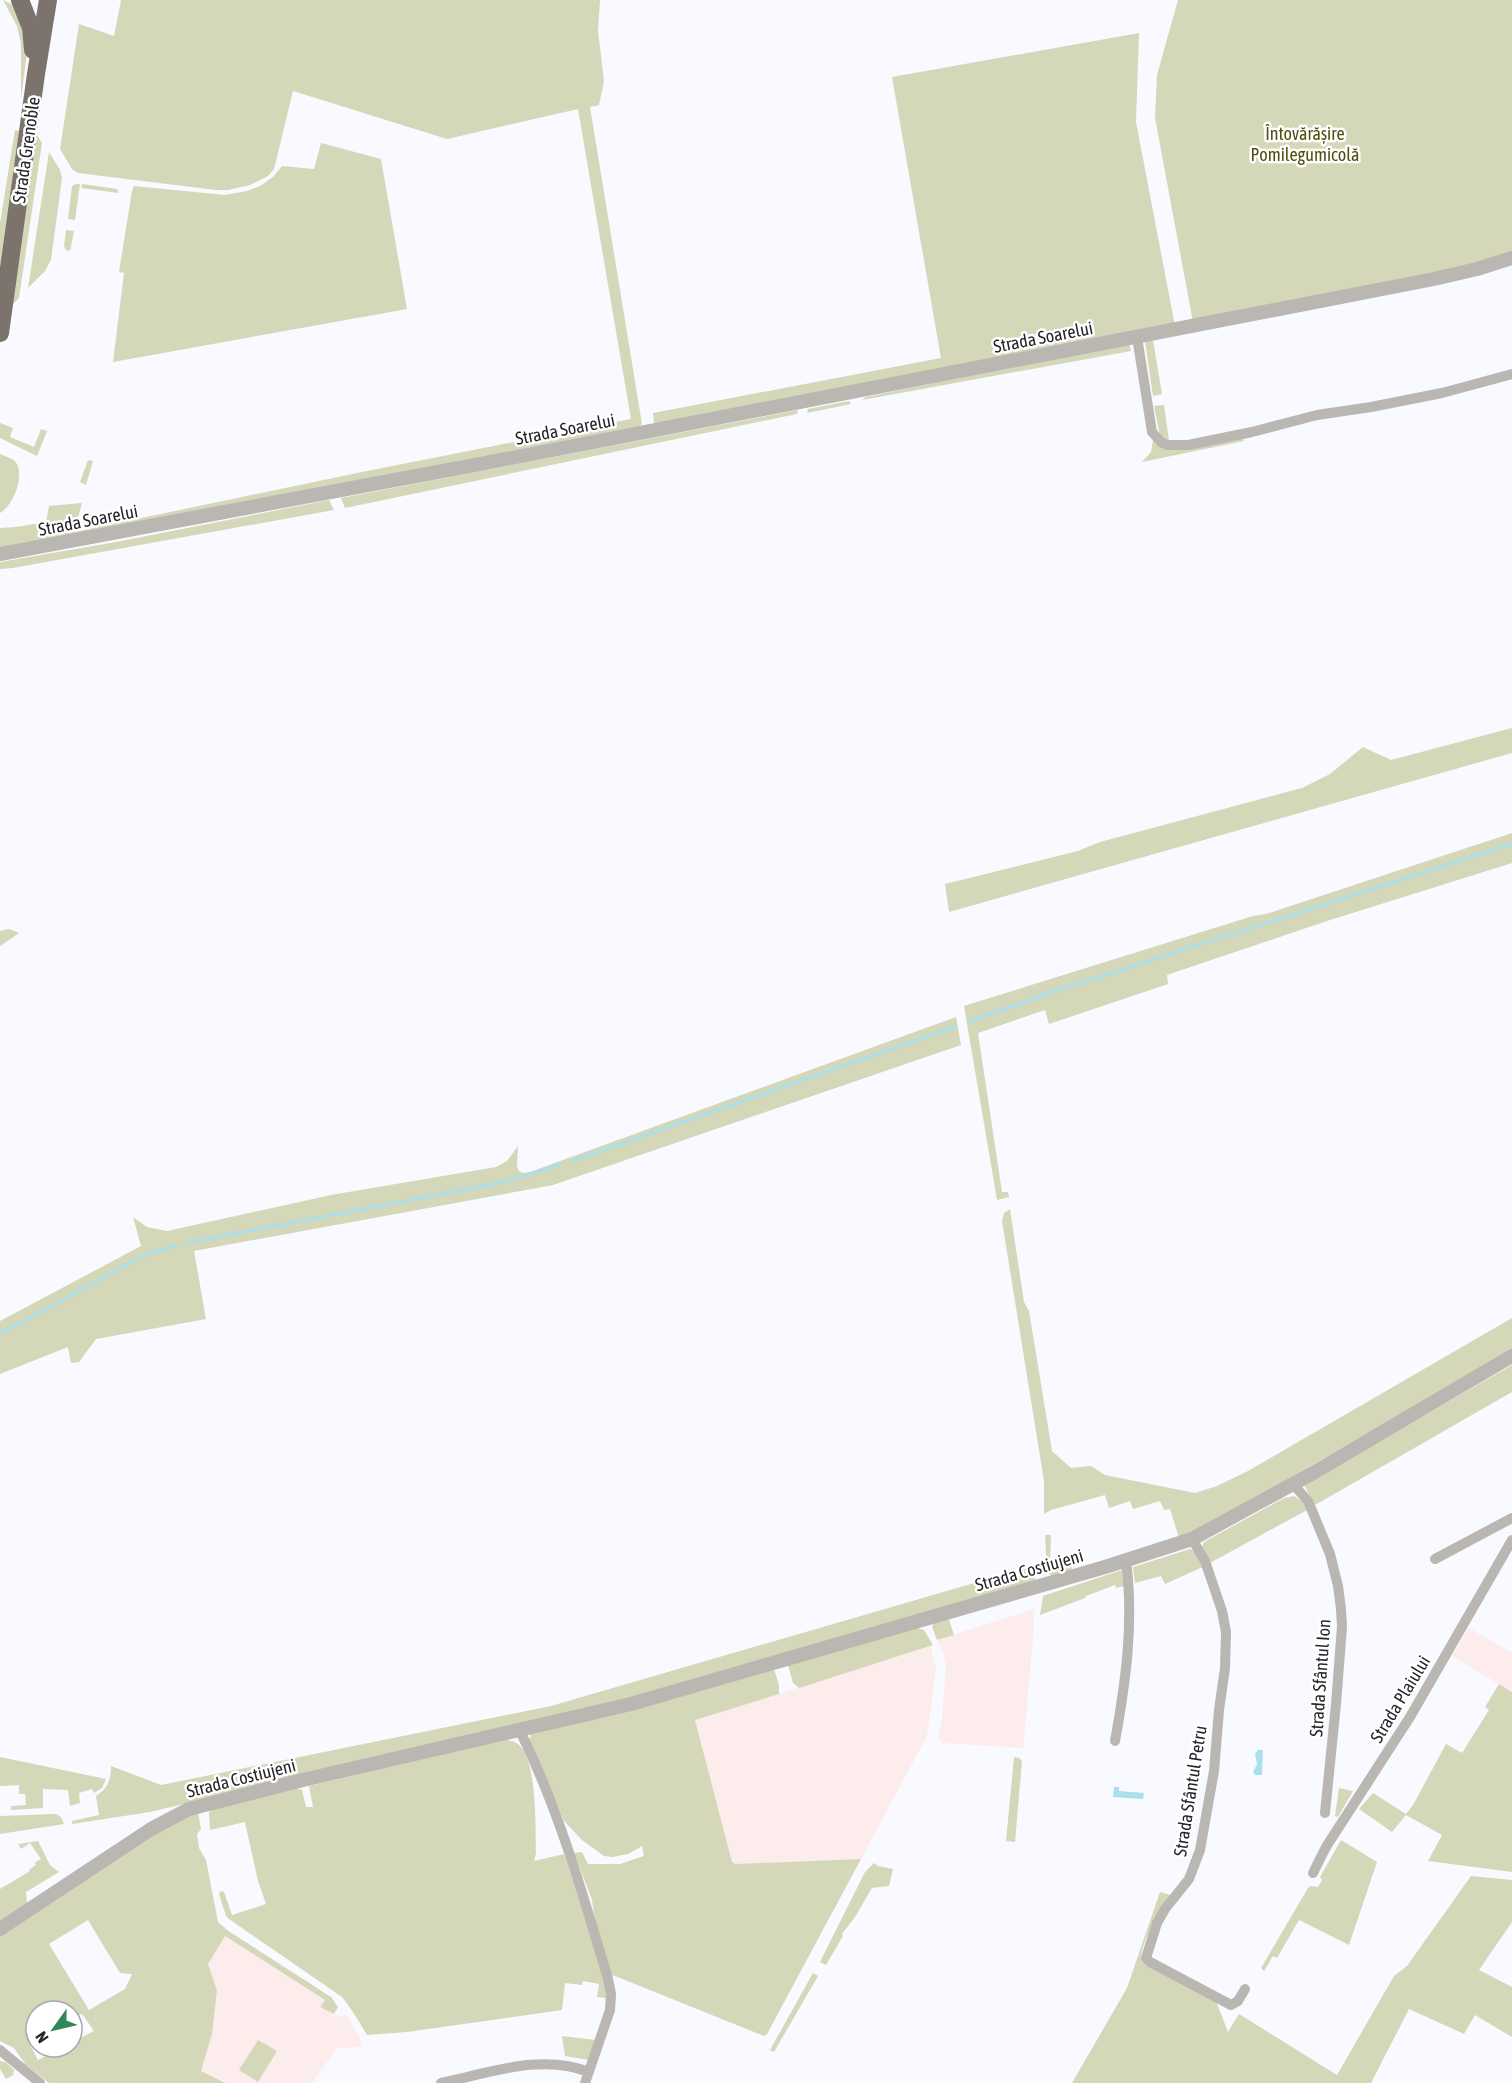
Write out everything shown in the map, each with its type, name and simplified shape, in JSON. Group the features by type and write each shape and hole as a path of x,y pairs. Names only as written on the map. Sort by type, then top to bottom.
{"highway":[{"name":"Strada Grenoble","path":"20,0 31,28 36,74"},
{"name":"Strada Grenoble","path":"0,333 48,0"}],"street":[{"name":"Strada Soarelui","path":"0,554 1434,279 1512,258"},
{"path":"1137,337 1152,432 1161,442 1174,446 1252,432 1317,415 1442,393 1512,374"},
{"name":"Strada Costiujeni","path":"0,1929 151,1829 189,1809 691,1688 1126,1561 1192,1539 1293,1484 1512,1356"},
{"name":"Strada Sfântul Ion","path":"1293,1484 1308,1502 1330,1554 1341,1609 1342,1627 1336,1704 1325,1813"},
{"path":"1435,1559 1512,1518"},
{"name":"Strada Sfântul Petru","path":"1192,1539 1208,1568 1222,1611 1226,1632 1225,1668 1214,1771 1200,1850 1189,1879 1157,1923 1146,1958 1231,2005 1238,2001 1245,1989"},
{"name":"Strada Plaiului","path":"1313,1873 1326,1847 1410,1717 1512,1540"},
{"path":"1115,1741 1128,1654 1130,1614 1126,1561"},
{"path":"520,1731 538,1767 567,1845 611,1994 610,2010 585,2083"},
{"path":"0,2050 40,2083"},
{"path":"441,2083 537,2064 559,2064 589,2072"}],"shaded area":[{"path":"1034,1609 1023,1748 943,1743 938,1739 942,1719 946,1665 937,1640"},
{"path":"1469,1628 1512,1653 1512,1692 1452,1656"},
{"path":"931,1646 936,1669 927,1736 861,1859 735,1864 732,1862 695,1720"},
{"path":"225,1936 325,2000 320,2007 339,2017 346,2015 363,2047 337,2048 312,2083 225,2083 201,2072 212,2034 217,1990 208,1964"}],"green space":[{"path":"3,0 17,7 27,52 21,99 21,44 17,26"},
{"path":"121,0 600,0 598,31 604,81 599,105 590,107 642,424 0,550 0,528 46,522 49,506 82,503 74,532 631,419 578,109 447,139 293,91 274,169 268,176 250,185 216,190 78,173 72,169 60,149 79,24 114,36"},
{"name":"Întovărășire Pomilegumicolă","path":"1178,0 1512,0 1512,255 1476,268 1193,322 1155,118 1157,75"},
{"path":"1139,33 1136,122 1175,326 654,425 653,413 941,358 892,77"},
{"path":"15,130 20,131 0,288 0,223"},
{"path":"37,135 42,143 19,298 12,305 33,141"},
{"path":"321,143 381,159 407,309 113,362 124,273 119,272 134,186 225,195 247,191 273,177 282,166 314,169"},
{"path":"49,152 62,178 51,260 45,271 28,288"},
{"path":"80,184 75,220 68,219 72,186"},
{"path":"82,184 117,189 119,193 81,188"},
{"path":"66,230 74,231 70,251 64,246"},
{"path":"1153,340 1162,394 1153,396 1145,341"},
{"path":"1129,343 1131,351 862,400 866,397"},
{"path":"849,401 851,404 807,413 808,409"},
{"path":"1164,405 1169,441 1160,436 1154,406"},
{"path":"798,410 797,414 345,508 341,498"},
{"path":"0,423 13,428 10,437 34,447 41,429 47,431 37,456 0,438"},
{"path":"1242,437 1244,441 1142,462 1151,452 1153,440 1159,445"},
{"path":"0,454 16,462 19,477 13,498 0,513"},
{"path":"88,460 93,461 86,485 80,482"},
{"path":"329,500 334,510 0,569 0,562 116,542"},
{"path":"1512,728 1512,753 949,912 945,884 1078,851 1100,842 1302,788 1330,774 1363,747 1391,760"},
{"path":"1512,833 1512,863 1327,921 1167,975 1168,984 1049,1024 1045,1010 978,1033 1002,1192 1008,1192 1009,1197 997,1200 964,1006 1253,916 1266,914"},
{"path":"9,929 19,933 0,946 0,931"},
{"path":"956,1017 961,1045 553,1185 194,1251 206,1319 96,1339 79,1362 71,1363 68,1347 0,1374 0,1321 141,1246 133,1217 147,1227 167,1231 331,1195 496,1167 507,1161 518,1146 517,1167 523,1173 530,1172"},
{"path":"1010,1209 1024,1302 1029,1311 1052,1451 1071,1468 1091,1466 1105,1475 1195,1493 1217,1486 1248,1471 1512,1318 1512,1350 1215,1521 1179,1538 1170,1509 1164,1510 1160,1501 1133,1509 1130,1501 1109,1508 1105,1495 1044,1514 1044,1481 1002,1221 1004,1213"},
{"path":"1512,1365 1512,1392 1315,1505 1304,1485"},
{"path":"1294,1496 1303,1502 1307,1510 1210,1563 1202,1546 1204,1542 1284,1498"},
{"path":"1045,1535 1051,1535 1050,1561 1071,1555 1073,1565 1071,1570 1052,1576 1047,1572"},
{"path":"1190,1549 1205,1566 1165,1584 1161,1576 1135,1583 1133,1567"},
{"path":"1036,1565 1035,1581 674,1688 150,1812 72,1824 72,1821 99,1815 96,1796 108,1783 111,1766 161,1785 551,1706"},
{"path":"1122,1570 1124,1586 1116,1588 1115,1585 1040,1615 1043,1596"},
{"path":"948,1617 954,1635 937,1640 932,1627 935,1621"},
{"path":"914,1627 924,1630 933,1645 799,1688 793,1683 788,1665"},
{"path":"774,1669 779,1694 695,1720 732,1862 735,1864 861,1859 764,2036 610,1974 595,1922 592,1900 574,1853 582,1852 588,1864 620,1864 644,1856 642,1846 628,1854 612,1857 604,1856 582,1840 564,1821 529,1741 531,1734 647,1706"},
{"path":"1499,1684 1512,1692 1512,1872 1428,1861 1442,1835 1406,1815 1392,1832 1359,1809 1373,1793 1406,1814 1446,1744 1462,1753 1489,1710 1485,1707"},
{"path":"505,1740 518,1744 529,1765 535,1812 536,1853 534,1861 564,1854 606,1982 606,1998 597,1997 599,1984 583,1981 582,1985 565,1983 562,2010 407,2032 367,2035 342,1997 226,1916 219,1894 221,1891 224,1892 232,1915 266,1904 258,1881 245,1822 210,1830 209,1813 213,1808 297,1788 302,1790 306,1807 313,1807 309,1786"},
{"path":"0,1757 106,1779 102,1788 94,1793 92,1789 79,1793 80,1803 70,1806 68,1790 43,1789 43,1808 11,1810 11,1806 26,1805 25,1794 19,1794 19,1785 0,1786"},
{"path":"1014,1757 1022,1761 1015,1842 1006,1841"},
{"path":"1339,1788 1353,1791 1338,1817 1335,1816"},
{"path":"198,1812 201,1829 197,1834 199,1848 206,1860 218,1922 331,1997 338,2007 334,2014 320,2007 325,2000 225,1936 208,1964 217,1990 212,2034 201,2071 225,2083 49,2083 26,2065 14,2048 0,2041 0,1935 173,1822","holes":["88,1920 120,1973 132,1974 125,1989 89,2010 84,2002 84,2017 94,2031 84,2036 84,2059 24,2059 24,1999 82,1999 49,1944"]},
{"path":"56,1814 61,1817 64,1824 0,1834 0,1816"},
{"path":"1341,1840 1377,1862 1349,1945 1299,1920 1277,1958 1273,1956 1264,1971 1261,1968 1308,1888 1318,1887 1322,1880 1320,1877"},
{"path":"38,1841 50,1865 59,1872 26,1892 27,1905 0,1923 0,1889 30,1871 36,1865 35,1862 41,1859 30,1843 21,1849 18,1844"},
{"path":"874,1863 893,1869 889,1886 872,1888 842,1934 843,1936 826,1965 820,1962 865,1872"},
{"path":"1471,1876 1512,1880 1512,1922 1479,1970 1512,1987 1512,2037 1475,2015 1464,2034 1409,2009 1371,2083 1072,2083 1127,1988 1160,1892 1170,1895 1148,1934 1141,1958 1216,2001 1228,2032 1239,2014 1337,2075 1394,1976 1407,1966"},
{"path":"813,1973 818,1976 774,2052 770,2050"},
{"path":"562,2036 595,2040 589,2060 565,2056"},
{"path":"258,2040 277,2051 258,2082 239,2070"},
{"path":"0,2061 6,2062 14,2070 13,2075 6,2079 0,2069"}],"water":[{"path":"1258,1750 1263,1750 1262,1775 1255,1775 1253,1772 1257,1764 1255,1754"},
{"path":"1114,1787 1119,1787 1119,1791 1144,1793 1143,1799 1113,1797"}],"waterway":[{"path":"969,1022 1046,994 1512,844"},
{"path":"572,1161 954,1027"},
{"path":"186,1243 504,1182 560,1165"},
{"path":"0,1334 146,1254 176,1246"}]}
